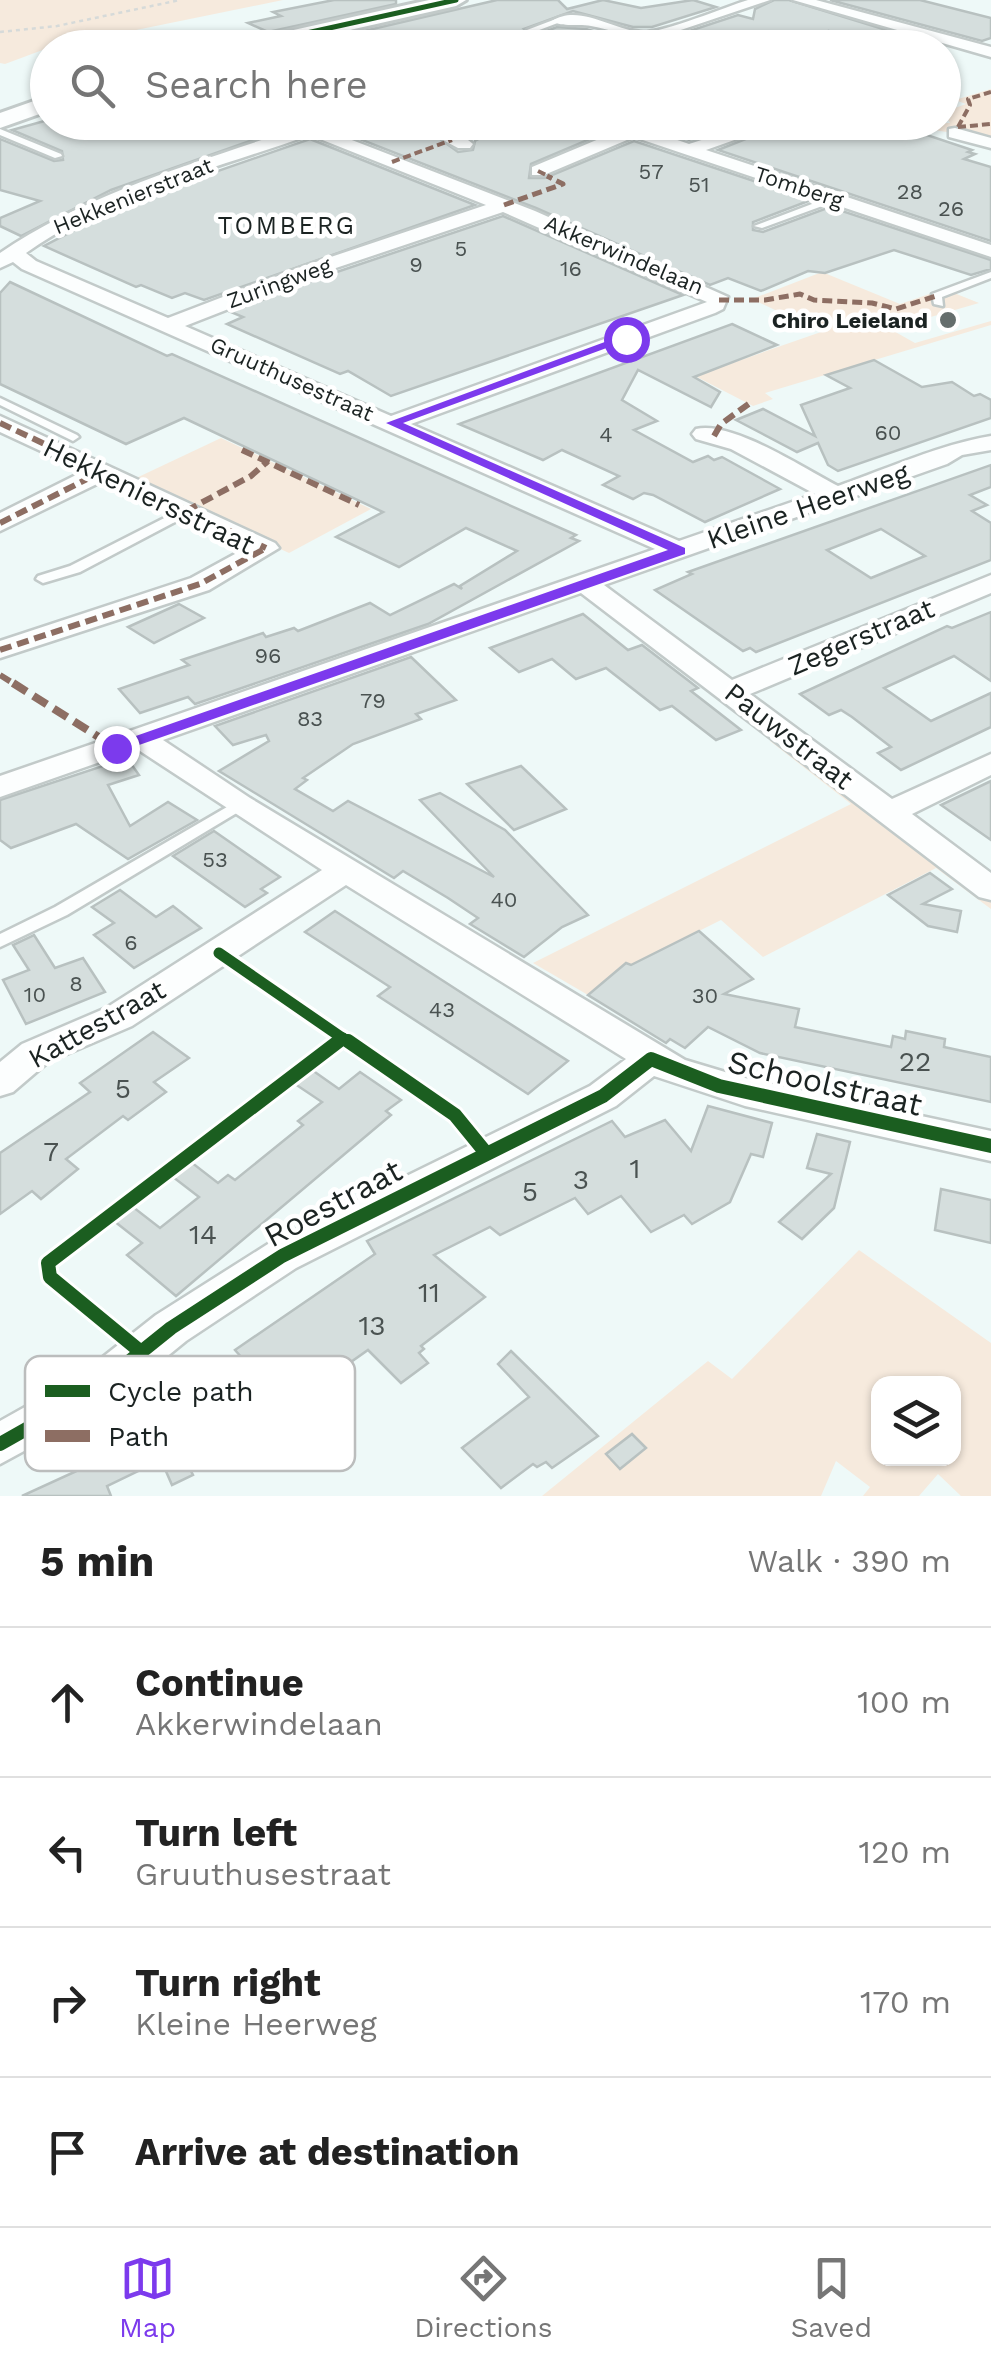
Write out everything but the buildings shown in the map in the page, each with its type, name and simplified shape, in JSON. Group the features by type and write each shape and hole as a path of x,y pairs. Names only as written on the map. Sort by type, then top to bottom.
{"street":[{"path":"319,30 456,0"},
{"path":"695,30 763,0"},
{"path":"800,0 910,30"},
{"path":"559,22 588,20 619,30"},
{"path":"332,27 340,30"},
{"path":"961,44 991,52"},
{"path":"0,121 30,110"},
{"path":"961,135 991,143"},
{"name":"Hekkenierstraat","path":"8,258 42,232 108,201 281,140"},
{"name":"Akkerwindelaan","path":"353,140 718,297 718,302 392,423"},
{"path":"452,140 464,144"},
{"path":"538,172 612,140"},
{"name":"Tomberg","path":"656,140 991,251"},
{"path":"687,150 719,140"},
{"name":"Zuringweg","path":"169,325 311,270 504,205"},
{"name":"Gruuthusestraat","path":"8,258 680,551"},
{"name":"Hekkeniersstraat","path":"0,423 266,548 200,584 0,650"},
{"path":"704,434 739,444 836,495"},
{"name":"Kleine Heerweg","path":"0,788 940,459 955,448 991,442"},
{"path":"0,522 103,471"},
{"name":"Zegerstraat","path":"732,691 991,583"},
{"name":"Pauwstraat","path":"588,584 991,889"},
{"name":"Schoolstraat","path":"142,739 239,805 651,1059 720,1086 991,1146"},
{"path":"889,813 991,763"},
{"name":"Kattestraat","path":"0,1082 35,1053 119,1017 346,870"},
{"name":"Roestraat","path":"136,1356 171,1328 282,1256 603,1096 651,1059"},
{"name":"Roestraat","path":"0,1444 25,1430"}],"lane":[{"path":"531,30 559,22"},
{"path":"0,132 58,156"},
{"path":"759,226 832,199"},
{"path":"940,304 936,296 991,275"},
{"path":"0,400 72,437"},
{"path":"43,579 75,569 186,511"},
{"path":"0,941 62,911 239,805"}],"path":[{"path":"0,32 57,26 180,0"}],"shaded area":[{"path":"0,0 283,0 136,30 30,30 30,55 0,63"},
{"path":"991,89 991,141 961,134 961,106 966,104 961,98"},
{"path":"822,272 900,304 944,289 979,303 910,323 893,314 874,320 915,343 991,321 991,325 765,393 773,399 753,406 695,376 821,332 752,299"},
{"path":"221,438 371,509 289,553 132,480"},
{"path":"779,738 991,898 991,909 936,868 763,957 721,920 631,965 626,963 588,995 533,963 851,804 770,741"},
{"path":"859,1250 991,1343 991,1496 961,1496 938,1474 919,1496 863,1496 870,1487 836,1461 821,1496 542,1496 708,1361 732,1379"}],"marked path":[{"path":"961,122 970,105 968,99 991,92"},
{"path":"961,127 991,124"},
{"path":"392,162 452,140"},
{"path":"504,205 563,184 538,171"},
{"path":"719,300 765,300 800,294 814,300 872,303 896,309 936,296"},
{"path":"714,436 721,424 750,403"},
{"path":"0,423 266,548"},
{"path":"242,450 359,505"},
{"path":"186,511 251,476 268,461"},
{"path":"0,523 103,471"},
{"path":"0,650 200,584 266,548"},
{"path":"0,675 116,748"}],"cycle path":[{"path":"320,30 456,0"},
{"path":"219,953 455,1115 486,1153"},
{"path":"141,1352 50,1277 48,1263 343,1038"},
{"path":"136,1356 171,1328 282,1256 603,1096 651,1059 719,1086 991,1146"},
{"path":"0,1444 25,1430"}],"place":[{"name":"Chiro Leieland","path":"948,320"}],"district":[{"name":"TOMBERG","path":"287,225"}],"route":[{"path":"116,748 680,551 392,423 626,339"}]}
